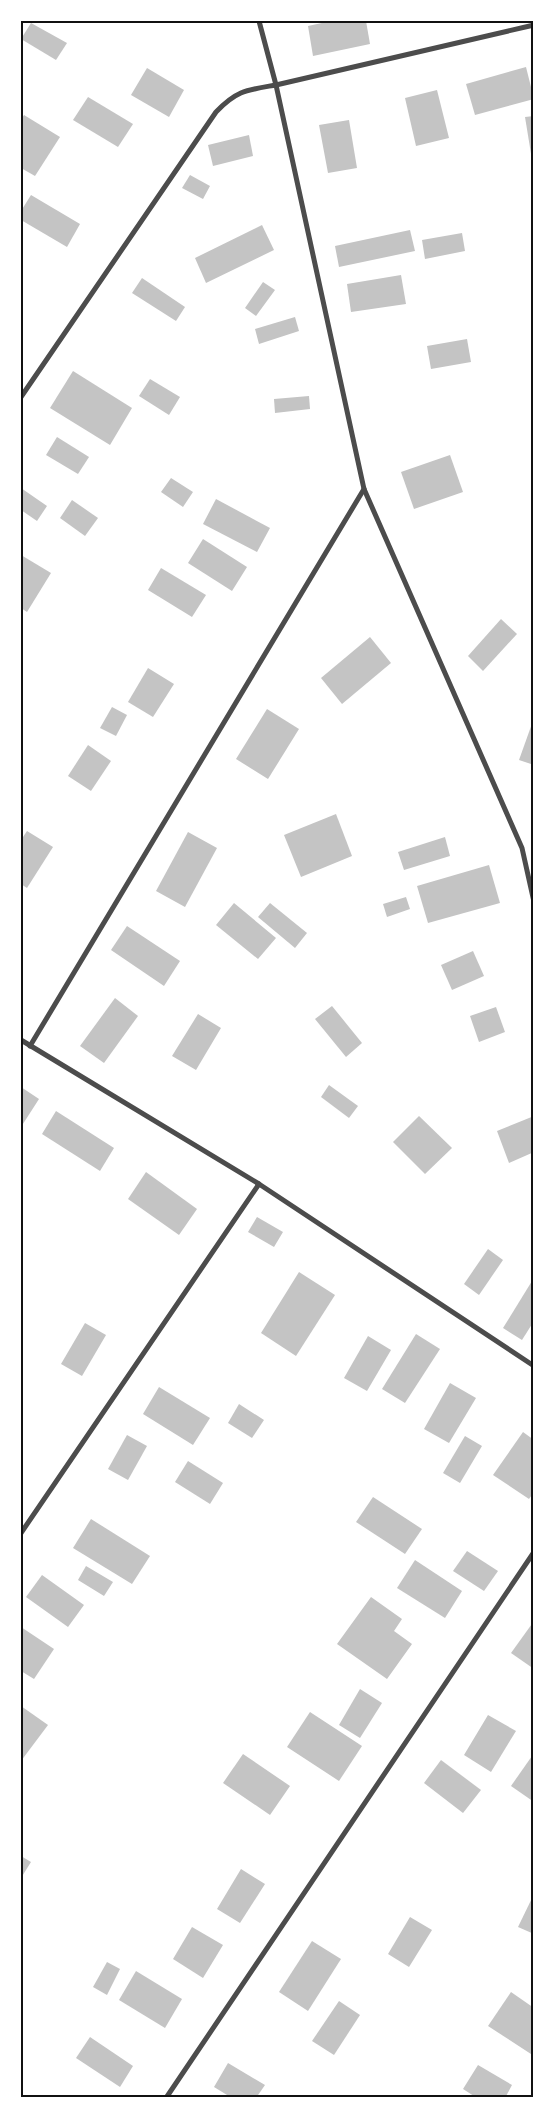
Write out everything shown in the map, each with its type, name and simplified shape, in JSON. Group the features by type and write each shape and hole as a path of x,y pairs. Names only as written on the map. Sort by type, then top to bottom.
{"street":[{"path":"259,21 276,85 364,489 522,848 534,902"},
{"path":"21,397 216,112 230,98 249,90 534,25"},
{"path":"30,1046 364,489"},
{"path":"21,1040 259,1184 534,1366"},
{"path":"21,1533 259,1184"},
{"path":"166,2098 534,1552"}],"building":[{"path":"331,21 366,21 370,44 313,56 308,26"},
{"path":"31,23 67,43 56,60 21,39"},
{"path":"526,67 534,99 475,115 466,84"},
{"path":"147,68 184,90 169,117 131,95"},
{"path":"437,90 449,138 416,146 405,98"},
{"path":"88,97 133,124 118,147 73,120"},
{"path":"24,115 60,137 35,176 21,168 21,120"},
{"path":"534,116 534,166 533,166 525,117"},
{"path":"349,120 357,168 328,173 319,125"},
{"path":"249,135 253,156 213,166 208,145"},
{"path":"190,175 210,186 203,199 182,188"},
{"path":"31,195 80,224 67,247 21,220 21,211"},
{"path":"262,225 274,250 206,283 195,258"},
{"path":"410,230 415,251 339,267 335,246"},
{"path":"462,233 465,251 425,259 422,240"},
{"path":"401,275 406,304 351,312 347,284"},
{"path":"142,278 185,307 176,321 132,293"},
{"path":"263,282 275,290 256,316 245,308"},
{"path":"295,317 299,331 259,344 255,329"},
{"path":"467,339 471,362 431,369 427,346"},
{"path":"73,371 132,408 110,445 50,408"},
{"path":"150,379 180,397 169,415 139,396"},
{"path":"309,396 310,409 275,413 274,399"},
{"path":"57,437 89,457 78,474 46,455"},
{"path":"450,455 463,492 414,509 401,472"},
{"path":"171,478 193,492 183,507 161,492"},
{"path":"21,488 47,506 37,521 21,510"},
{"path":"216,499 270,528 257,552 203,524"},
{"path":"72,500 98,518 85,536 60,518"},
{"path":"203,539 247,567 232,591 188,563"},
{"path":"21,555 51,573 27,612 21,608"},
{"path":"161,568 206,595 192,617 148,590"},
{"path":"501,619 517,634 483,671 468,656"},
{"path":"370,637 391,663 342,704 321,678"},
{"path":"148,668 174,684 153,717 128,702"},
{"path":"112,707 127,715 116,736 100,728"},
{"path":"267,709 299,729 268,779 236,759"},
{"path":"534,718 534,765 519,760"},
{"path":"88,745 111,761 91,791 68,776"},
{"path":"336,814 352,856 301,877 284,835"},
{"path":"27,831 53,847 27,888 21,884 21,840"},
{"path":"188,832 217,848 185,907 156,891"},
{"path":"445,837 450,856 404,870 398,852"},
{"path":"489,865 500,903 428,923 417,886"},
{"path":"406,897 410,909 387,917 383,904"},
{"path":"234,903 276,938 258,959 216,925"},
{"path":"270,903 307,933 295,948 258,917"},
{"path":"127,926 180,961 164,986 111,950"},
{"path":"473,951 484,976 452,990 441,965"},
{"path":"115,998 138,1016 104,1063 80,1046"},
{"path":"332,1006 362,1043 346,1057 315,1019"},
{"path":"496,1007 505,1032 479,1042 470,1016"},
{"path":"198,1014 221,1028 196,1070 172,1056"},
{"path":"329,1085 358,1106 349,1118 321,1097"},
{"path":"21,1087 39,1099 21,1127"},
{"path":"56,1111 114,1148 100,1171 42,1134"},
{"path":"419,1116 452,1148 425,1174 393,1142"},
{"path":"534,1116 534,1152 509,1163 497,1131"},
{"path":"146,1172 197,1209 179,1235 128,1199"},
{"path":"257,1217 283,1232 274,1247 248,1232"},
{"path":"488,1249 503,1260 479,1295 464,1284"},
{"path":"299,1272 335,1295 296,1356 261,1333"},
{"path":"532,1281 534,1321 522,1340 503,1328"},
{"path":"85,1323 106,1335 82,1376 61,1364"},
{"path":"416,1334 440,1349 405,1403 382,1389"},
{"path":"368,1336 391,1350 367,1391 344,1378"},
{"path":"450,1383 476,1398 449,1443 424,1429"},
{"path":"159,1387 210,1418 193,1445 143,1414"},
{"path":"239,1404 264,1420 252,1438 228,1423"},
{"path":"523,1432 534,1440 534,1492 529,1499 493,1475"},
{"path":"127,1435 147,1446 128,1480 108,1469"},
{"path":"465,1436 482,1446 460,1483 443,1473"},
{"path":"188,1461 223,1483 210,1504 175,1482"},
{"path":"373,1497 422,1529 405,1554 356,1522"},
{"path":"91,1519 150,1556 132,1584 73,1548"},
{"path":"467,1551 498,1571 484,1591 453,1571"},
{"path":"415,1560 462,1591 445,1618 397,1588"},
{"path":"86,1566 113,1582 104,1596 78,1580"},
{"path":"42,1575 84,1605 68,1627 26,1597"},
{"path":"371,1597 402,1619 394,1631 412,1644 387,1679 337,1644"},
{"path":"534,1621 534,1669 511,1653"},
{"path":"21,1627 54,1649 34,1679 21,1671"},
{"path":"360,1689 382,1703 360,1738 339,1725"},
{"path":"21,1706 48,1725 21,1761"},
{"path":"310,1712 362,1746 339,1781 287,1747"},
{"path":"488,1715 516,1731 491,1772 464,1755"},
{"path":"243,1754 290,1786 270,1815 223,1783"},
{"path":"532,1756 534,1757 534,1802 511,1786"},
{"path":"441,1760 481,1790 463,1813 424,1783"},
{"path":"21,1856 31,1862 21,1878"},
{"path":"241,1869 265,1884 240,1923 217,1909"},
{"path":"534,1894 534,1934 518,1927"},
{"path":"410,1917 432,1930 409,1967 388,1954"},
{"path":"192,1927 223,1945 203,1978 173,1959"},
{"path":"312,1941 341,1959 308,2011 279,1992"},
{"path":"107,1962 120,1969 107,1995 93,1987"},
{"path":"136,1971 182,1999 165,2028 119,2000"},
{"path":"511,1992 534,2008 534,2056 488,2026"},
{"path":"339,2001 360,2015 334,2055 312,2041"},
{"path":"90,2037 133,2066 120,2087 76,2058"},
{"path":"228,2063 265,2085 256,2098 232,2098 214,2087"},
{"path":"478,2065 512,2085 505,2098 477,2098 463,2089"}]}
